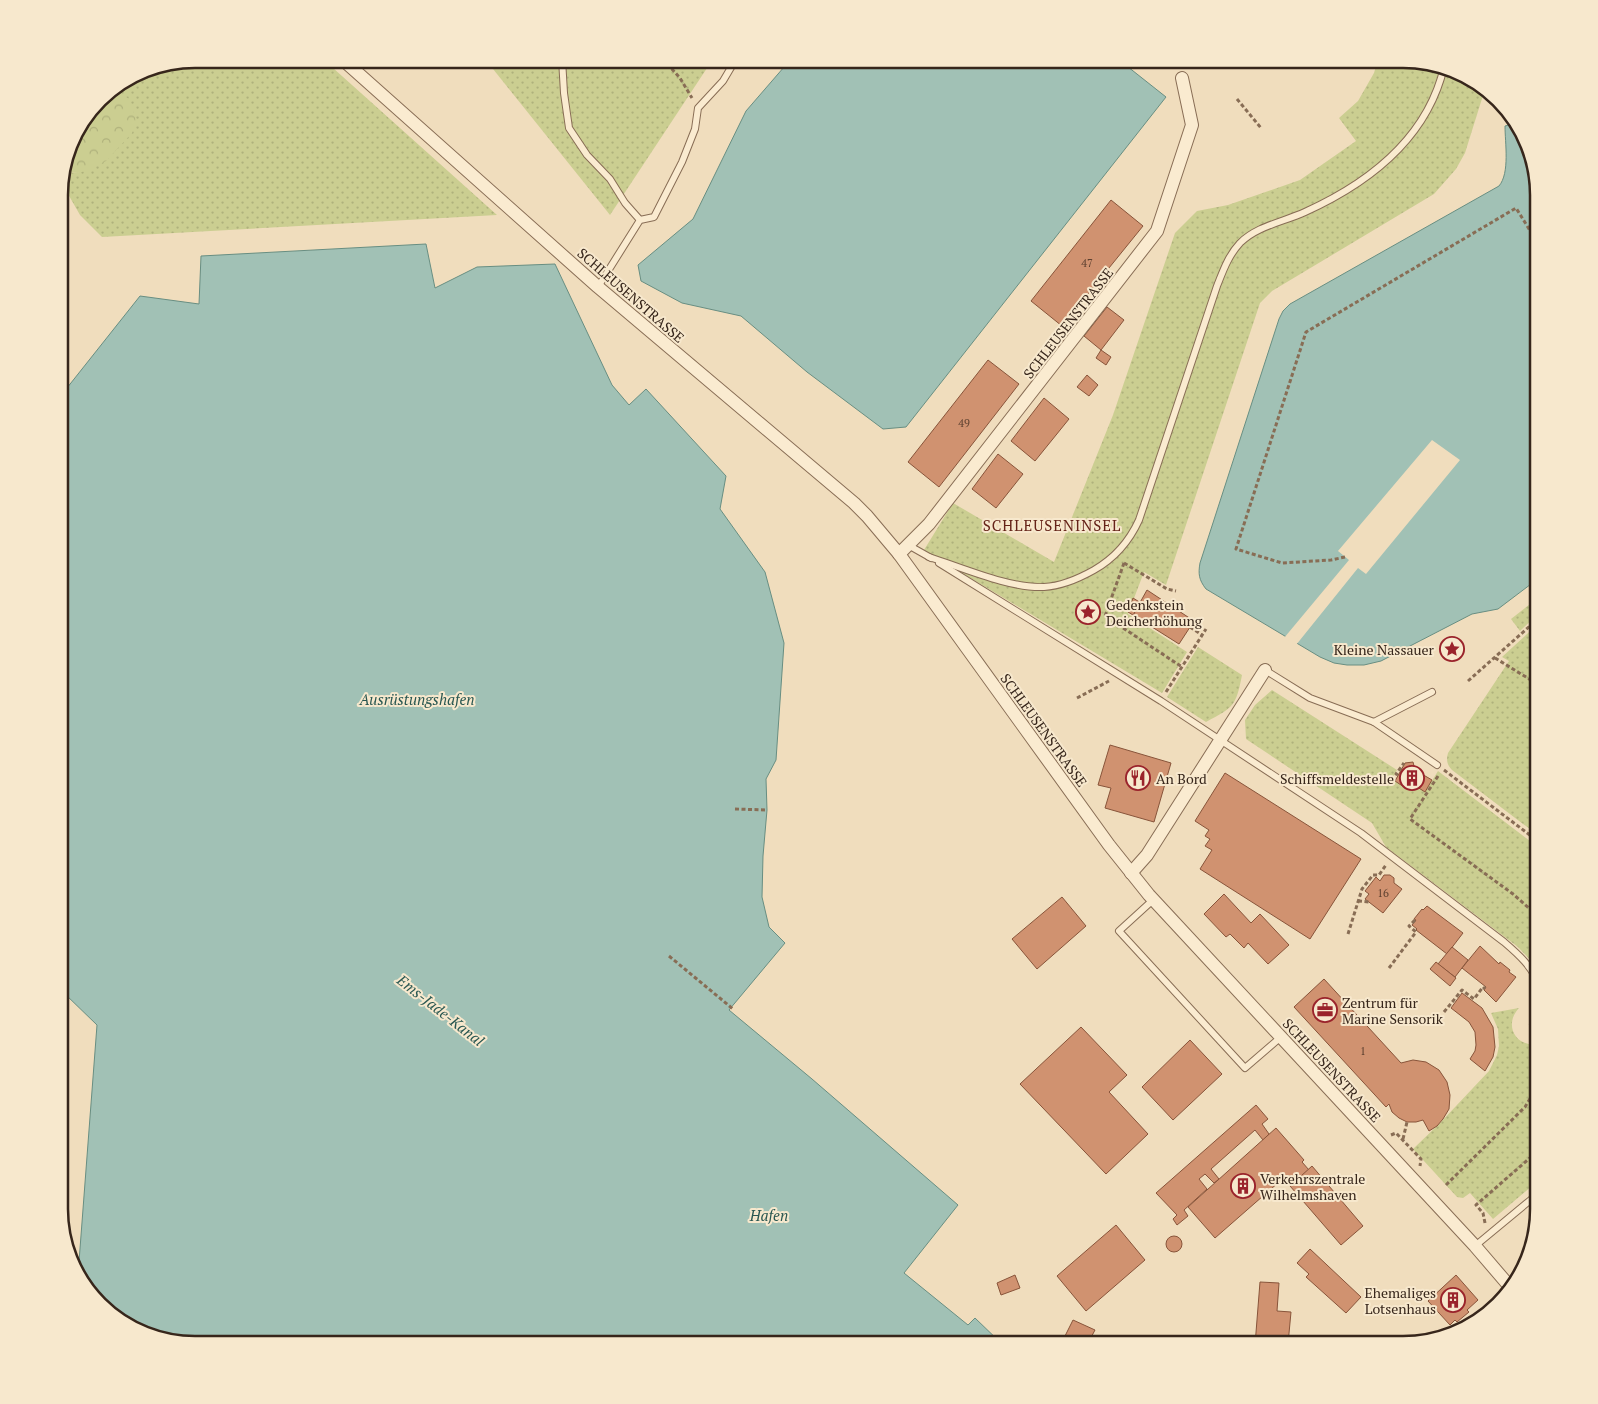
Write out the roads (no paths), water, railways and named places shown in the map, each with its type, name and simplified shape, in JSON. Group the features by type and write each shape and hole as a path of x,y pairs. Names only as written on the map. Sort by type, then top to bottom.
{"street":[{"name":"SCHLEUSENSTRASSE","path":"352,68 598,287 854,503 903,550 1131,873 1153,900 1475,1246 1507,1283"},
{"name":"SCHLEUSENSTRASSE","path":"903,550 929,524 1157,232 1192,126 1182,78"},
{"path":"1131,873 1147,855 1265,670"}],"lane":[{"path":"563,68 569,128 587,155 610,180 625,203 640,220"},
{"path":"598,287 640,220 654,217 682,162 695,129 698,108 723,81 731,68"},
{"path":"903,550 1004,581 1024,586 1043,587 1080,578 1100,567 1117,553 1127,543 1139,520 1217,286 1230,256 1253,233 1304,213 1350,188 1395,154 1419,126 1430,107 1442,74"},
{"path":"929,557 1161,701 1361,833 1504,942 1530,968"},
{"path":"1265,670 1310,698 1374,722 1440,767"},
{"path":"1374,722 1432,692"},
{"path":"1153,900 1119,930 1245,1068 1281,1037"},
{"path":"1475,1246 1530,1200"}],"water":[{"path":"783,68 1129,68 1166,97 906,427 883,429 807,372 741,316 682,303 641,281 638,265 693,219 746,111"},
{"path":"1509,125 1521,146 1530,186 1530,585 1498,609 1472,614 1381,661 1364,665 1334,663 1320,657 1206,589 1200,577 1200,563 1283,311 1290,304 1499,186 1505,174 1506,166 1505,126"},
{"name":"Ausrüstungshafen","path":"426,244 435,288 477,267 555,264 612,385 629,405 646,389 726,476 720,509 765,572 784,643 776,760 766,779 767,810 762,897 769,927 785,943 729,1010 958,1205 904,1273 968,1325 975,1318 994,1336 194,1336 170,1334 146,1327 117,1310 94,1287 79,1262 97,1025 68,997 68,387 140,296 199,304 201,256"}],"place":[{"name":"Gedenkstein Deicherhöhung","path":"1088,612"},
{"name":"Kleine Nassauer","path":"1452,649"},
{"name":"An Bord","path":"1138,778"},
{"name":"Schiffsmeldestelle","path":"1412,778"},
{"name":"Zentrum für Marine Sensorik","path":"1325,1010"},
{"name":"Verkehrszentrale Wilhelmshaven","path":"1243,1186"},
{"name":"Ehemaliges Lotsenhaus","path":"1453,1300"}],"district":[{"name":"SCHLEUSENINSEL","path":"1052,525"}],"water label":[{"name":"Ems-Jade-Kanal","path":"441,1010"},
{"name":"Hafen","path":"769,1215"}]}
